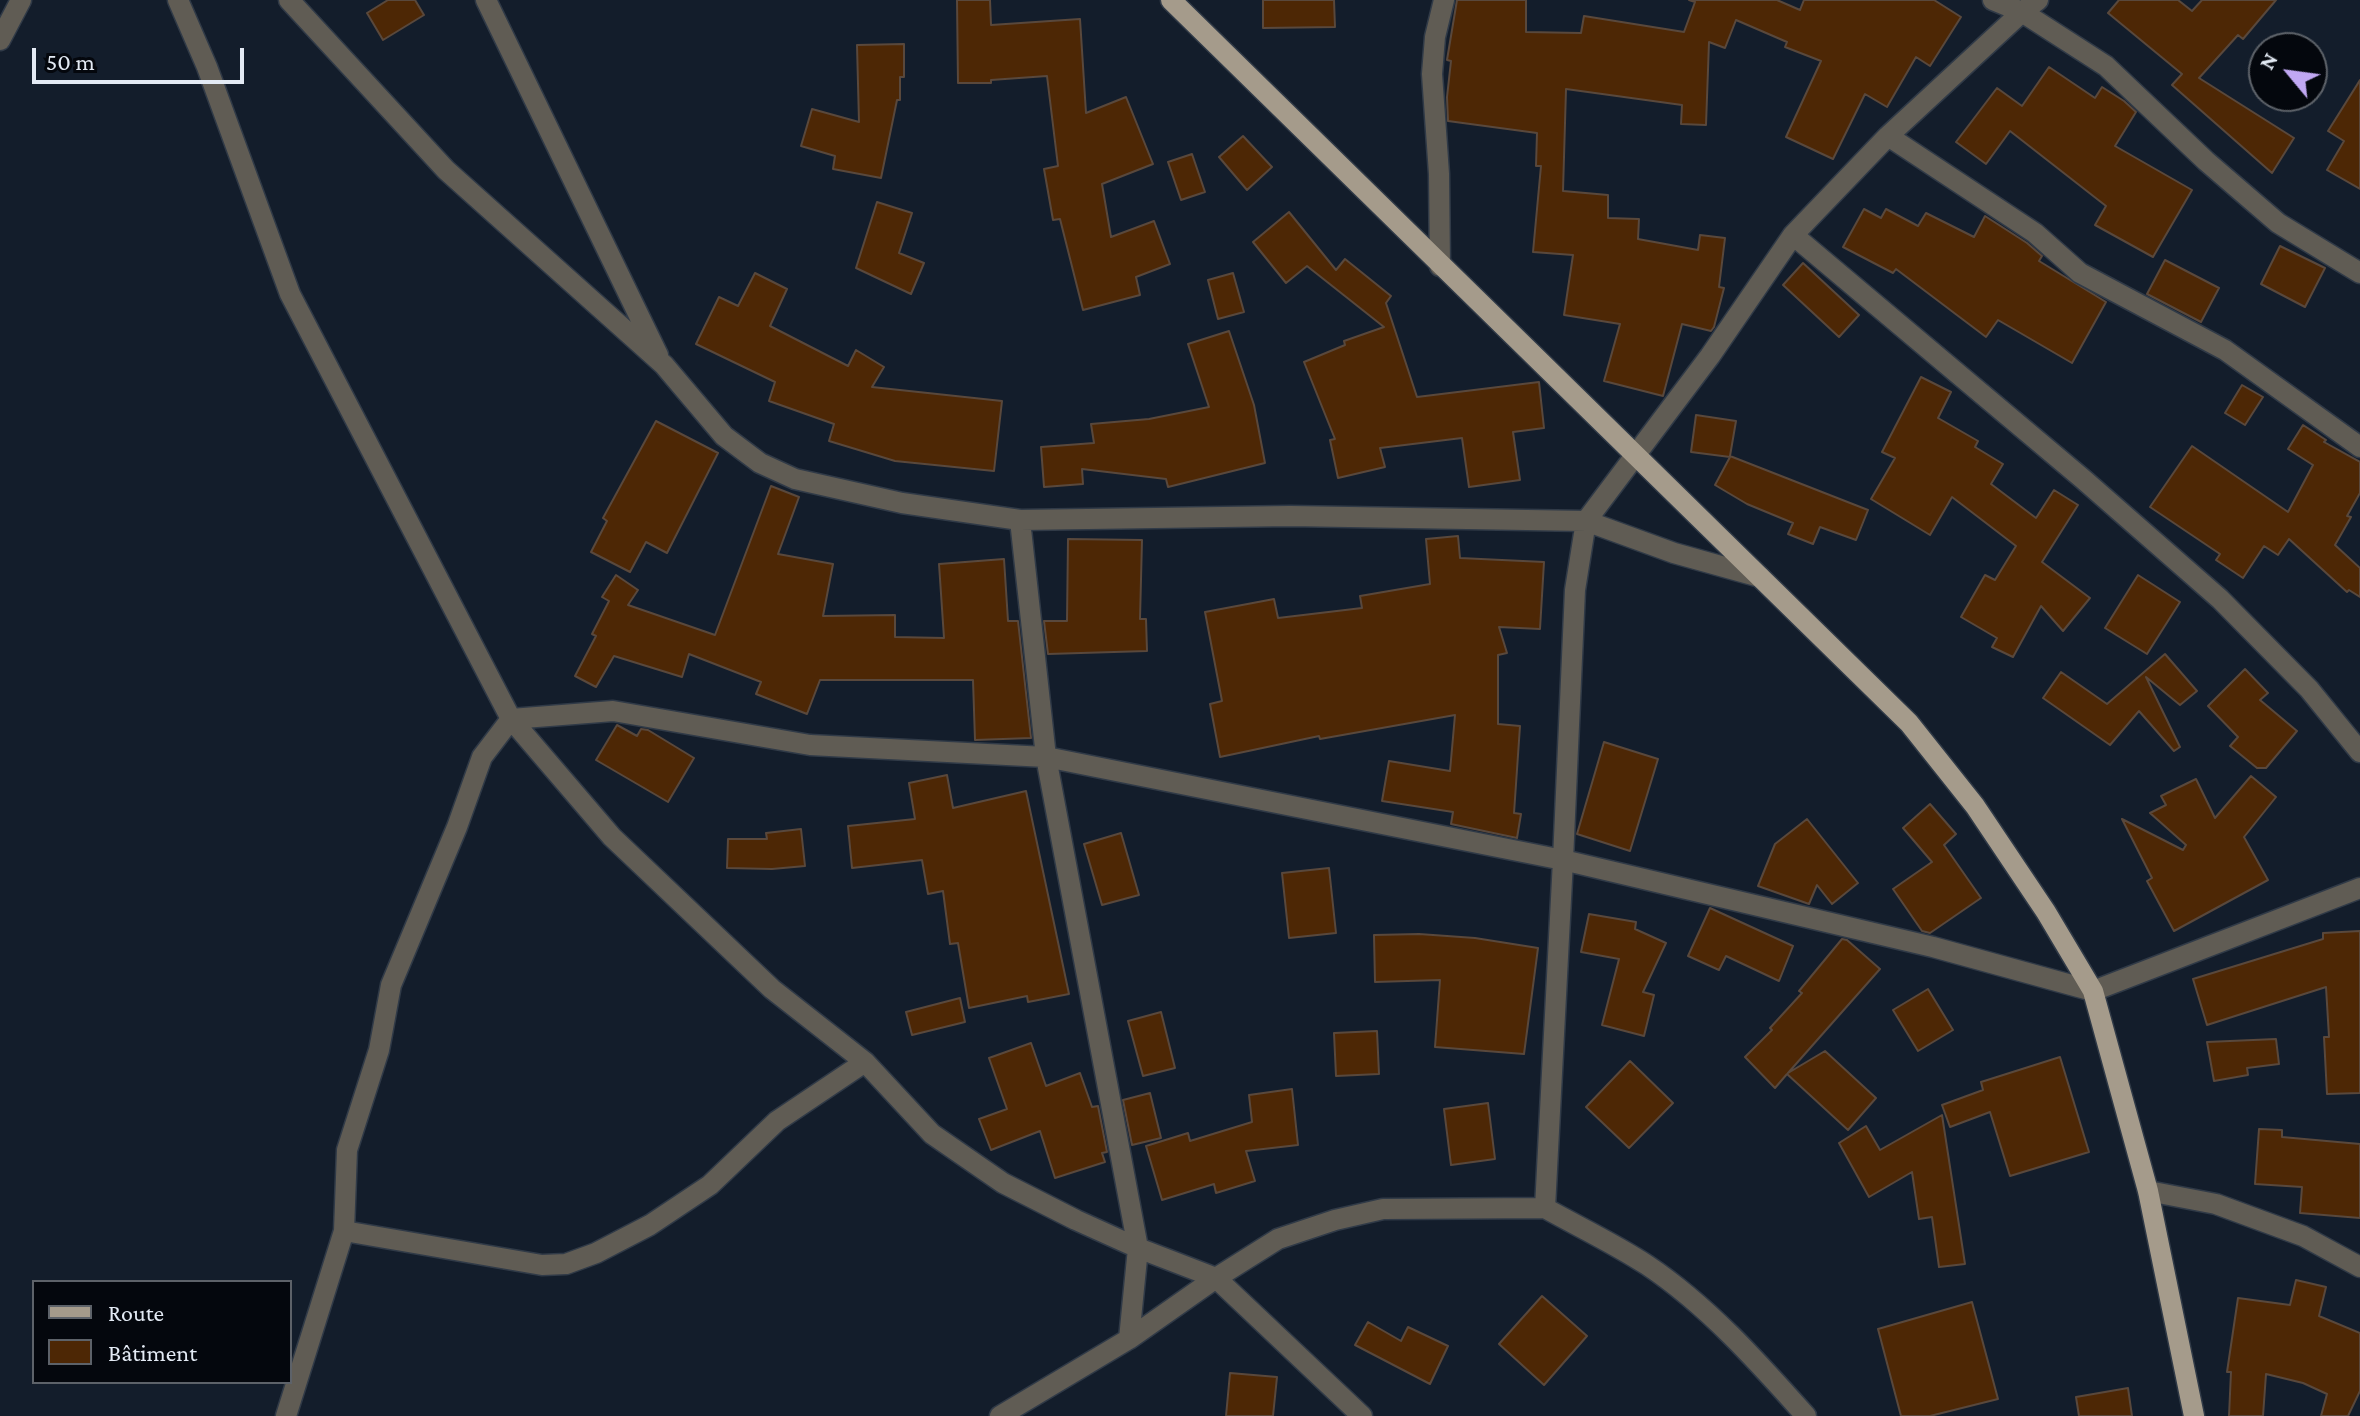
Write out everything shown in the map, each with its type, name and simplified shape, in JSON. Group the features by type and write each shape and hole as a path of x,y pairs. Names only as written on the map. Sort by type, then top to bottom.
{"main road":[{"path":"1171,0 1909,723 1975,806 2046,912 2093,991 2148,1191 2194,1416"}],"street":[{"path":"0,40 21,0"},
{"path":"178,0 207,67 290,294 511,719 612,837 772,989 865,1062 932,1134 1003,1183 1138,1248 1216,1278 1362,1416"},
{"path":"289,0 446,170 664,365 724,436 760,463 795,479 902,503 1020,520 1290,516 1586,521 1674,553 1760,577"},
{"path":"486,0 664,365"},
{"path":"1440,266 1439,174 1432,74 1435,37 1444,0"},
{"path":"1993,0 2030,6 2106,66 2206,161 2278,223 2360,273"},
{"path":"1545,1208 1575,590 1586,521 1710,356 1793,235 1888,136 2030,6"},
{"path":"1888,136 2035,233 2080,273 2225,350 2360,447"},
{"path":"1793,235 2083,479 2220,599 2309,689 2360,752"},
{"path":"1020,520 1046,757 1138,1248 1129,1339"},
{"path":"286,1416 344,1231 347,1150 379,1050 391,985 457,827 482,757 511,719 613,711 810,745 1046,757 1563,860 1933,947 2093,991 2360,888"},
{"path":"344,1231 542,1265 566,1264 596,1253 650,1225 710,1185 777,1121 865,1062"},
{"path":"2148,1191 2216,1204 2303,1236 2360,1267"},
{"path":"1000,1416 1129,1339 1278,1239 1335,1220 1383,1209 1545,1208 1646,1265 1694,1301 1806,1416"}],"building":[{"path":"388,0 415,0 424,15 383,40 367,13"},
{"path":"957,0 990,0 991,25 1080,19 1086,113 1126,97 1153,164 1102,184 1111,237 1154,221 1170,264 1136,277 1140,295 1083,310 1060,219 1053,220 1044,169 1058,166 1047,76 991,80 991,83 958,83"},
{"path":"1263,0 1334,0 1335,27 1263,28"},
{"path":"1457,0 1526,0 1526,32 1581,33 1584,16 1684,32 1695,2 1689,0 1777,0 1800,10 1804,0 1934,0 1961,17 1930,66 1916,57 1887,107 1865,94 1833,159 1786,137 1821,61 1785,47 1787,42 1736,20 1725,48 1709,42 1706,125 1681,124 1682,105 1566,89 1563,191 1608,195 1608,218 1639,219 1638,239 1698,250 1700,235 1725,238 1719,287 1724,288 1714,327 1711,331 1682,324 1663,396 1604,381 1620,324 1564,315 1573,255 1533,252 1541,166 1536,166 1537,133 1448,121 1451,61 1447,60"},
{"path":"2119,0 2178,0 2192,11 2202,0 2276,0 2243,39 2238,35 2199,78 2248,109 2248,112 2294,138 2272,173 2172,85 2182,74 2108,13"},
{"path":"904,44 904,77 900,77 900,100 897,100 881,178 833,169 835,156 801,146 812,109 859,122 857,45"},
{"path":"2049,67 2095,98 2102,87 2124,101 2136,112 2115,146 2192,190 2153,257 2095,225 2106,206 2010,131 1986,164 1956,142 1997,88 2022,106"},
{"path":"2360,80 2360,189 2327,170 2344,141 2328,131"},
{"path":"1243,136 1272,167 1247,190 1219,157"},
{"path":"1192,154 1205,192 1181,200 1168,162"},
{"path":"877,202 912,213 899,253 924,263 911,294 856,268"},
{"path":"1864,209 1881,218 1886,209 1918,226 1926,213 1974,237 1985,216 2027,243 2042,256 2039,261 2106,302 2072,363 1998,320 1986,337 1896,269 1893,273 1843,247"},
{"path":"1289,212 1336,270 1345,259 1391,296 1386,303 1417,397 1539,382 1544,428 1513,432 1520,480 1469,487 1462,438 1380,448 1385,467 1338,478 1330,440 1335,439 1304,362 1345,345 1344,341 1384,327 1307,266 1286,283 1253,242"},
{"path":"2280,246 2325,268 2305,307 2261,284"},
{"path":"2165,260 2219,288 2201,322 2147,294"},
{"path":"1803,263 1859,315 1839,337 1783,285"},
{"path":"755,273 787,289 770,326 848,366 856,350 884,367 872,387 1002,401 994,471 895,461 829,441 834,424 769,401 775,382 696,344 719,297 738,306"},
{"path":"1233,273 1244,312 1218,319 1208,280"},
{"path":"1229,331 1254,405 1265,463 1168,487 1166,479 1082,469 1083,484 1044,487 1041,447 1094,443 1091,424 1149,419 1209,407 1188,344"},
{"path":"1921,377 1951,392 1938,418 1978,441 1975,447 2003,464 1991,484 2036,518 2054,490 2078,505 2042,562 2090,598 2063,631 2041,606 2013,657 1992,647 1997,638 1961,617 1985,575 1995,580 2016,546 1952,497 1930,535 1871,499 1895,458 1882,452"},
{"path":"2242,385 2263,397 2245,425 2225,413"},
{"path":"1696,415 1736,421 1730,456 1868,510 1856,540 1820,527 1813,544 1788,534 1793,523 1747,504 1715,485 1730,457 1691,452"},
{"path":"656,421 718,453 667,553 646,542 630,572 591,552 607,521 603,518"},
{"path":"2303,425 2326,440 2324,442 2360,462 2360,493 2335,545 2360,568 2360,597 2349,590 2347,592 2289,539 2278,555 2264,546 2243,578 2216,560 2220,554 2150,507 2192,446 2288,512 2313,465 2288,449"},
{"path":"771,486 799,497 778,554 833,564 823,616 895,615 895,637 944,638 939,564 1004,559 1008,621 1018,621 1031,738 975,740 973,680 820,680 807,714 756,694 761,682 689,654 682,677 614,656 596,687 575,676 596,636 592,634 609,601 602,597 616,575 638,590 628,605 715,635"},
{"path":"1458,536 1460,558 1544,562 1540,629 1499,627 1507,653 1498,655 1498,724 1520,726 1514,813 1521,814 1517,838 1451,824 1453,812 1382,801 1389,761 1450,771 1455,715 1320,739 1319,736 1220,757 1210,704 1222,701 1205,612 1274,599 1278,618 1362,608 1360,596 1430,584 1426,539"},
{"path":"1068,539 1142,540 1140,619 1146,619 1147,651 1048,654 1044,621 1067,621"},
{"path":"2138,575 2180,602 2147,654 2105,628"},
{"path":"2165,654 2197,691 2180,705 2146,677 2180,747 2174,751 2139,711 2110,745 2043,698 2061,672 2107,704"},
{"path":"2245,669 2268,693 2260,700 2297,731 2266,768 2257,768 2230,746 2238,737 2208,706"},
{"path":"617,725 637,736 641,729 648,730 694,758 668,802 596,760"},
{"path":"1604,742 1658,759 1630,851 1577,834"},
{"path":"947,775 953,808 1026,791 1069,994 1028,1002 1027,996 969,1008 958,943 950,944 943,891 928,894 922,860 852,868 848,826 915,819 909,783"},
{"path":"2251,776 2276,797 2244,837 2268,880 2174,931 2147,881 2152,878 2122,819 2183,850 2186,845 2150,813 2166,805 2161,796 2196,779 2215,818"},
{"path":"1930,804 1956,834 1944,845 1981,898 1930,933 1922,931 1893,889 1932,862 1903,828"},
{"path":"1807,819 1858,883 1832,904 1817,885 1809,904 1758,886 1775,844"},
{"path":"801,829 805,866 727,868 728,839 767,839 766,833"},
{"path":"1121,833 1139,895 1102,905 1084,844"},
{"path":"1329,868 1336,933 1289,938 1282,873"},
{"path":"1710,908 1793,946 1779,981 1726,956 1719,970 1688,956"},
{"path":"1589,914 1636,922 1635,929 1666,943 1643,992 1654,995 1644,1036 1602,1025 1619,959 1581,952"},
{"path":"2360,931 2360,1093 2327,1094 2324,1037 2329,1037 2326,987 2207,1025 2193,979 2323,939 2323,933"},
{"path":"1374,935 1475,938 1538,948 1524,1054 1435,1047 1440,980 1375,982"},
{"path":"1842,939 1880,969 1788,1073 1825,1051 1876,1098 1848,1130 1787,1074 1775,1088 1745,1057 1772,1030 1770,1028 1802,993 1799,991"},
{"path":"1928,989 1953,1030 1918,1051 1893,1010"},
{"path":"960,998 965,1022 912,1035 906,1012"},
{"path":"1161,1012 1175,1068 1143,1076 1128,1021"},
{"path":"1377,1031 1379,1074 1336,1076 1334,1033"},
{"path":"2276,1039 2279,1064 2247,1068 2248,1075 2214,1081 2207,1042"},
{"path":"1031,1043 1046,1086 1080,1073 1092,1107 1098,1106 1107,1152 1102,1153 1105,1162 1055,1178 1040,1131 991,1150 979,1119 1007,1109 989,1058"},
{"path":"2060,1057 2089,1152 2010,1176 1990,1112 1950,1127 1942,1105 1983,1090 1981,1082"},
{"path":"1630,1061 1673,1103 1629,1148 1586,1107"},
{"path":"1292,1089 1298,1145 1246,1151 1255,1181 1216,1193 1214,1184 1162,1200 1146,1146 1188,1133 1190,1141 1252,1122 1249,1095"},
{"path":"1150,1093 1161,1138 1132,1145 1123,1100"},
{"path":"1488,1103 1495,1159 1451,1165 1444,1109"},
{"path":"1942,1115 1965,1264 1939,1267 1932,1217 1919,1219 1912,1172 1869,1197 1839,1143 1866,1126 1880,1150"},
{"path":"2259,1129 2282,1130 2282,1137 2360,1144 2360,1218 2300,1213 2302,1187 2255,1184"},
{"path":"2296,1280 2326,1287 2319,1316 2360,1333 2360,1391 2348,1416 2321,1416 2327,1394 2303,1383 2266,1374 2263,1416 2229,1416 2231,1372 2227,1372 2238,1298 2290,1305"},
{"path":"1542,1296 1587,1336 1544,1385 1499,1344"},
{"path":"1972,1302 1998,1399 1930,1416 1901,1416 1878,1329"},
{"path":"1368,1322 1401,1341 1408,1327 1448,1346 1430,1384 1355,1345"},
{"path":"1230,1373 1277,1377 1273,1416 1226,1416"},
{"path":"2128,1388 2132,1416 2079,1416 2076,1397"}]}
